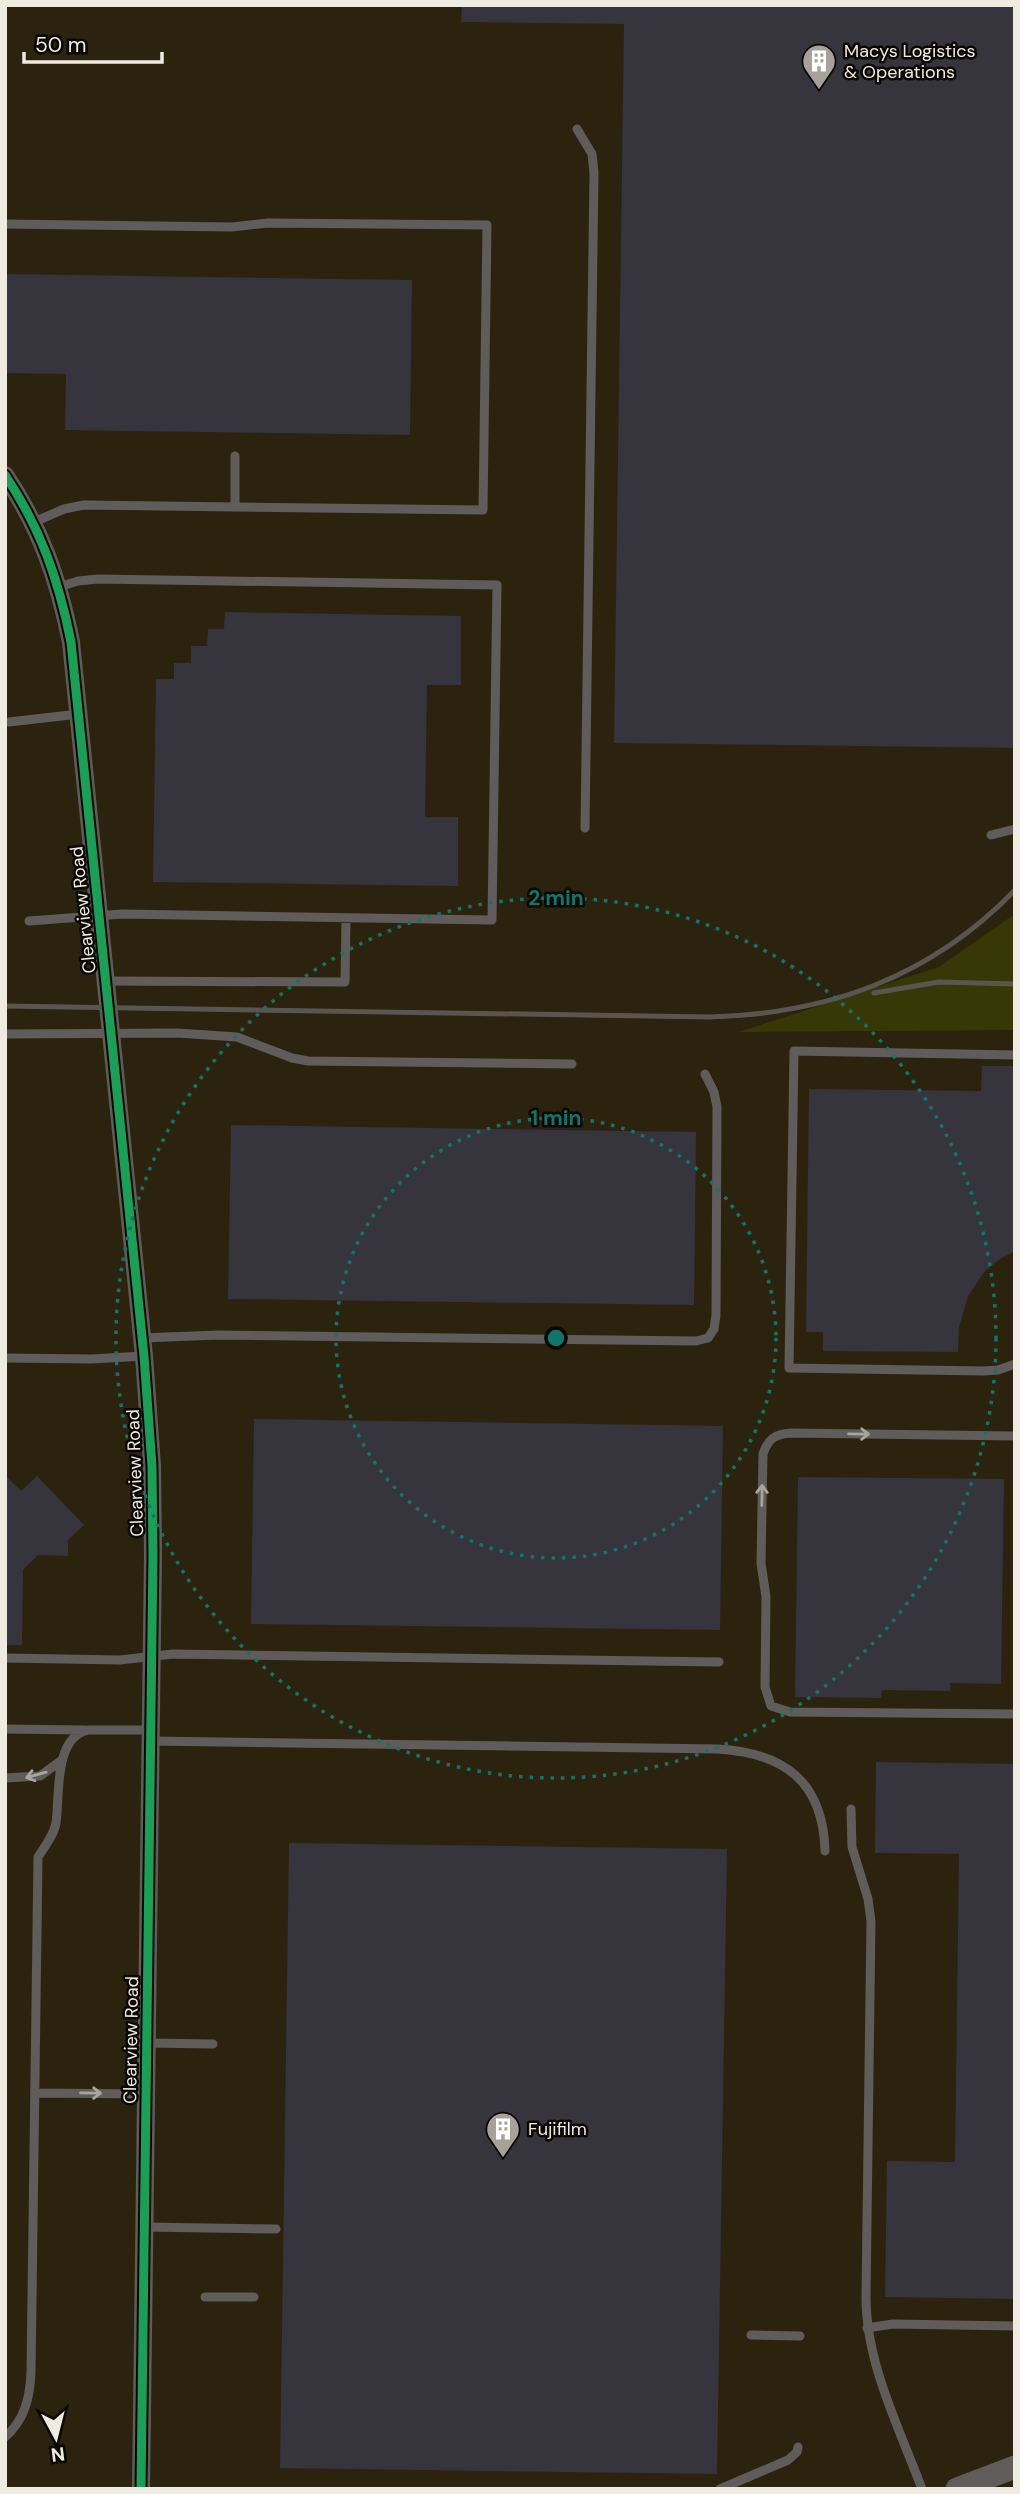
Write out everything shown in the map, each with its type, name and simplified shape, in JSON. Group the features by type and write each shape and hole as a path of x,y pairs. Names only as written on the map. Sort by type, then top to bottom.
{"street":[{"name":"Clearview Road","path":"5,475 34,522 48,554 59,587 71,642 144,1356 153,1496 141,2489"},
{"path":"957,2489 1015,2467"}],"lane":[{"path":"577,129 592,154 594,173 585,828"},
{"path":"5,224 232,227 268,223 487,225 483,510 84,505 64,509 34,522"},
{"path":"235,506 236,456"},
{"path":"29,921 99,915 492,920 497,584 98,579 59,587"},
{"path":"9,722 79,714"},
{"path":"991,835 1015,829"},
{"path":"106,981 345,982 346,918"},
{"path":"5,1034 177,1033 237,1037 292,1058 308,1061 572,1064"},
{"path":"1015,1055 794,1051 789,1368 984,1371 998,1370 1015,1364"},
{"path":"142,1338 218,1335 696,1341 708,1338 715,1329 716,1315 717,1107 714,1092 705,1074"},
{"path":"5,1357 91,1359 144,1356"},
{"path":"1015,1436 791,1433 773,1436 766,1444 763,1454 761,1563 766,1597 765,1687 771,1706 790,1712 1015,1714"},
{"path":"5,1658 120,1660 173,1654 719,1662"},
{"path":"5,1729 749,1752 776,1761 805,1783 820,1815 825,1851"},
{"path":"5,2437 20,2421 27,2404 31,2382 38,1857 56,1825 62,1760 68,1748 84,1730"},
{"path":"5,1778 40,1776 62,1760"},
{"path":"851,1809 852,1847 868,1899 871,1921 867,2328 876,2363 922,2489"},
{"path":"147,2043 213,2044"},
{"path":"36,2093 146,2094"},
{"path":"145,2227 276,2229"},
{"path":"205,2297 254,2297"},
{"path":"867,2328 904,2324 1015,2326"},
{"path":"751,2335 800,2336"},
{"path":"720,2489 788,2460 794,2456 798,2447"}],"shaded area":[{"path":"5,5 1015,5 1015,2489 5,2489"},
{"path":"1015,914 1015,1030 739,1032 939,967"}],"building":[{"path":"462,5 1015,5 1015,748 614,743 624,24 461,22"},
{"path":"5,274 412,280 410,435 65,430 66,374 5,373"},
{"path":"225,612 461,616 461,685 427,685 425,817 458,817 458,886 153,882 156,679 174,679 174,663 191,663 191,646 207,646 208,629 224,629"},
{"path":"982,1066 1015,1066 1015,1251 985,1271 968,1296 959,1327 958,1352 823,1351 823,1332 806,1332 809,1089 981,1091"},
{"path":"231,1125 696,1132 694,1305 228,1299"},
{"path":"254,1419 723,1426 720,1630 251,1624"},
{"path":"5,1475 21,1491 37,1476 84,1525 68,1540 68,1556 38,1555 23,1570 22,1645 5,1645"},
{"path":"798,1477 1004,1479 1001,1684 950,1683 950,1691 882,1690 881,1698 795,1697"},
{"path":"876,1762 1015,1764 1015,2299 885,2297 887,2161 955,2162 959,1854 875,1853"},
{"name":"Fujifilm","path":"289,1843 727,1849 717,2474 280,2468"}],"railway":[{"path":"5,1006 709,1017 753,1014 836,998 913,968 983,920 1015,890"},
{"path":"874,993 939,982 1015,984"}],"cycle path":[{"path":"5,475 29,515 47,555 71,642 144,1356 152,1466 141,2489"}],"place":[{"name":"Macys Logistics & Operations","path":"819,91"},
{"name":"Fujifilm","path":"503,2159"}]}
